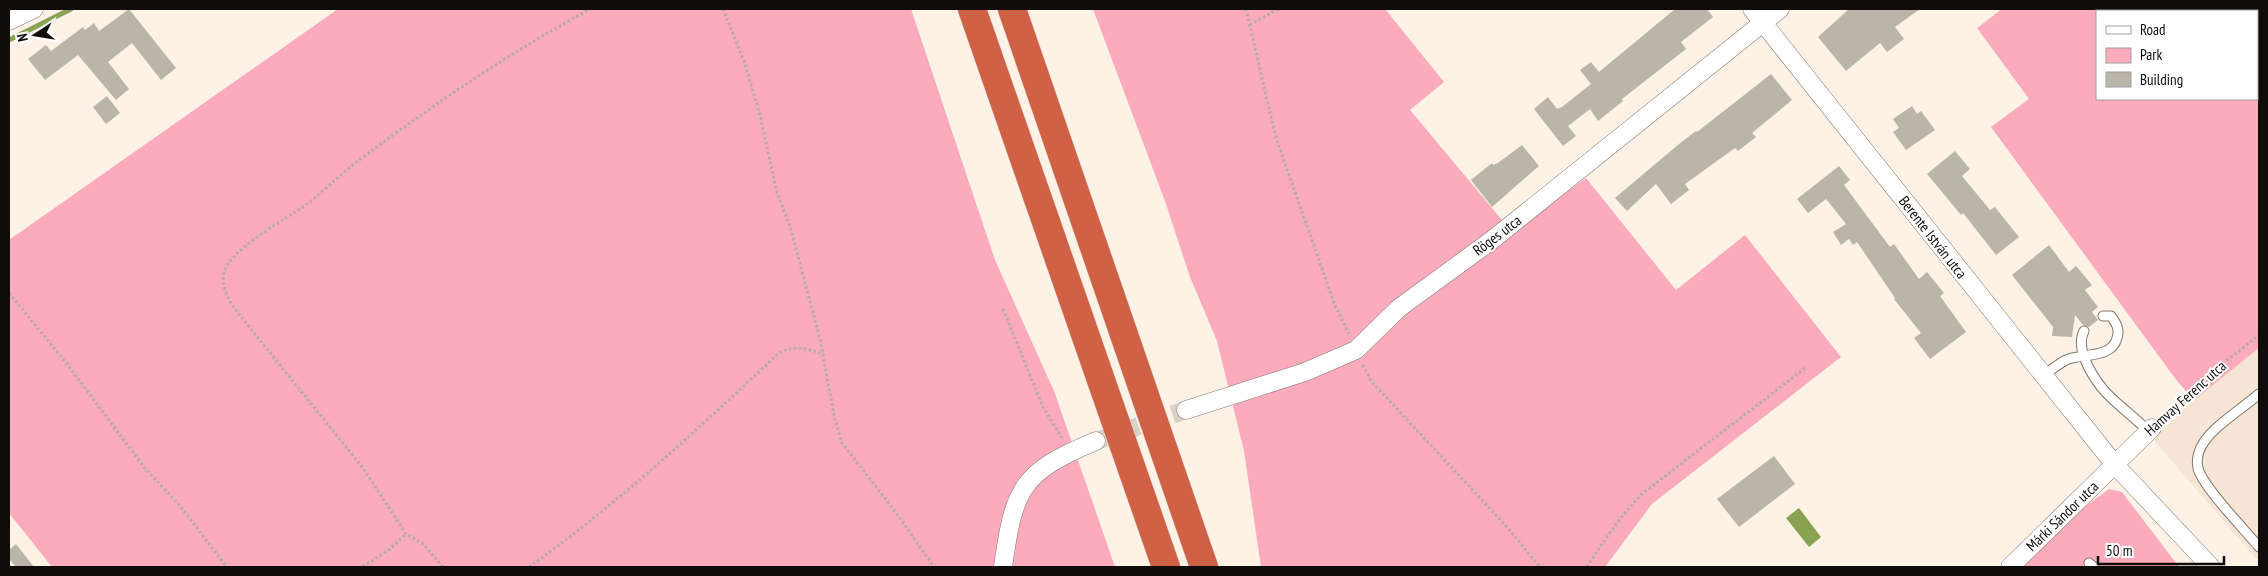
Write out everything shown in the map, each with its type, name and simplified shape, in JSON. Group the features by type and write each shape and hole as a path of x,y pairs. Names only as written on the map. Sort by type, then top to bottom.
{"highway":[{"path":"972,9 1166,567"},
{"path":"1012,9 1204,567"}],"street":[{"path":"9,21 34,9"},
{"name":"Berente István utca","path":"1752,9 2042,376 2115,465 2211,567"},
{"name":"Röges utca","path":"1186,410 1305,372 1356,350 1399,308 1492,240 1780,9"},
{"name":"Hamvay Ferenc utca","path":"2115,465 2150,429"},
{"path":"1003,567 1011,520 1024,488 1041,469 1070,452 1096,441"},
{"name":"Márki Sándor utca","path":"2010,567 2115,465"}],"lane":[{"path":"2042,376 2065,361 2105,351 2117,341 2119,333 2116,323 2110,316 2103,316"},
{"path":"2084,331 2080,340 2084,355 2102,388 2150,429"},
{"path":"2259,394 2210,435 2201,446 2197,467 2205,482 2259,547"}],"path":[{"path":"443,567 423,544 406,534 363,468 234,308 226,296 224,273 231,260 241,249 308,203 358,161 473,78 529,42 590,9"},
{"path":"724,9 744,60 760,115 777,193 790,226 842,443 897,514 934,567"},
{"path":"1246,9 1279,146 1334,303 1371,381 1506,526 1540,567"},
{"path":"1250,25 1278,9"},
{"path":"9,293 67,364 144,467 180,506 227,567"},
{"path":"1003,309 1043,407 1070,452"},
{"name":"Hamvay Ferenc utca","path":"2150,429 2225,362 2259,335"},
{"path":"529,567 576,534 637,483 779,354 788,348 807,348 822,354"},
{"path":"1587,567 1620,516 1642,494 1805,368"},
{"path":"364,567 392,548 406,534"}],"shaded area":[{"path":"2259,348 2259,562 2153,439 2194,400"},
{"path":"1799,508 1821,537 1809,547 1786,518"}],"green space":[{"path":"338,9 911,9 995,260 1054,391 1115,567 52,567 9,513 9,240"},
{"path":"1093,9 1385,9 1444,82 1410,110 1512,232 1586,178 1676,290 1745,235 1841,357 1652,504 1605,567 1261,567 1244,451 1217,341 1190,277 1165,201"},
{"path":"2002,9 2259,9 2259,348 2194,400 2177,381 1991,127 2029,99 1977,28"},
{"path":"2109,489 2122,492 2179,567 2023,567 2072,516"}],"building":[{"path":"129,9 176,68 161,80 132,43 108,62 129,89 116,100 78,55 45,80 28,59 46,45 51,51 83,27 85,30 94,23 99,31"},
{"path":"1675,9 1707,9 1713,17 1681,42 1686,49 1622,99 1623,101 1598,121 1590,109 1568,126 1576,136 1563,146 1534,109 1548,97 1557,109 1562,107 1591,84 1580,70 1591,62 1599,72"},
{"path":"1849,9 1920,9 1895,27 1904,39 1887,52 1880,43 1846,71 1818,37"},
{"path":"1771,74 1792,100 1752,133 1756,137 1738,151 1735,148 1685,184 1689,190 1671,204 1656,184 1627,211 1615,198 1679,144"},
{"path":"107,96 120,113 106,124 93,107"},
{"path":"1912,106 1917,114 1921,111 1935,130 1906,150 1893,132 1899,128 1893,119"},
{"path":"1522,145 1539,166 1492,207 1471,180 1492,163 1493,165 1498,163"},
{"path":"1955,151 1970,169 1962,176 1990,210 1995,207 2019,237 1996,255 1963,213 1961,215 1927,174"},
{"path":"1839,166 1850,180 1844,185 1890,247 1894,244 1919,279 1927,272 1944,293 1940,296 1966,332 1930,359 1914,338 1921,333 1894,299 1857,242 1853,245 1849,239 1841,245 1833,232 1846,224 1826,199 1808,213 1797,199"},
{"path":"2049,245 2069,272 2076,266 2092,285 2085,290 2098,307 2092,312 2098,320 2089,327 2083,325 2075,315 2072,337 2052,336 2053,327 2012,275"},
{"path":"1774,456 1795,484 1739,527 1717,499"},
{"path":"16,544 34,567 16,567 9,559 9,550"}],"waterway":[{"path":"9,40 71,9"}],"tunnel":[{"path":"1096,441 1186,410"}]}
